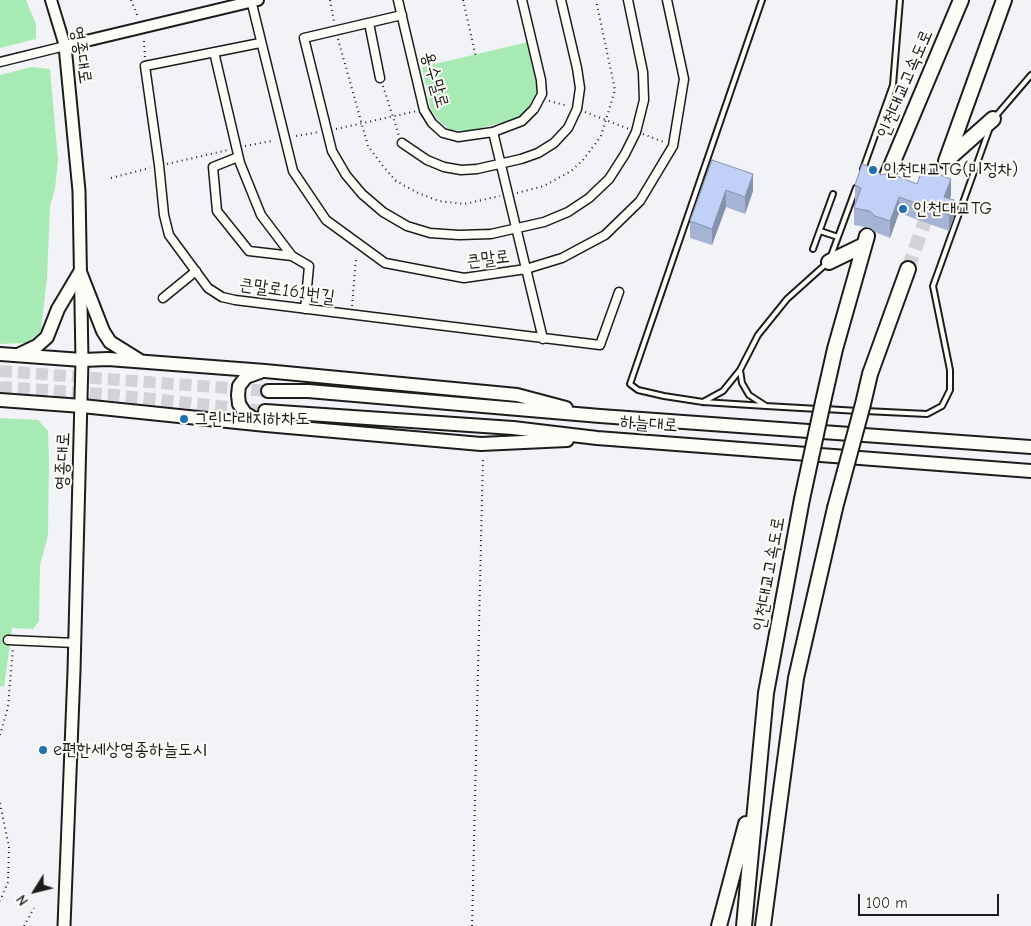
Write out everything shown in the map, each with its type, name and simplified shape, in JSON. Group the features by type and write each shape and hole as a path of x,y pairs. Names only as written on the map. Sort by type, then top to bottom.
{"highway":[{"name":"인천대교고속도로","path":"884,183 961,0"},
{"path":"993,119 946,161 1004,0"},
{"name":"인천대교고속도로","path":"744,926 766,693 802,499 823,402 835,349 865,241 829,262"},
{"path":"763,926 796,678 835,508 870,374 908,269"},
{"path":"17,356 37,346 47,337 58,309 80,272"},
{"path":"80,272 103,331 110,342 143,362"},
{"path":"0,354 82,360 108,359 265,371 517,395 600,416"},
{"path":"265,371 246,377 239,386 238,395 239,404 245,413 266,425"},
{"name":"하늘대로","path":"268,391 394,398 600,416 1031,447"},
{"path":"0,400 481,444 597,438"},
{"name":"하늘대로","path":"265,411 513,428 597,438 1031,471"},
{"path":"719,926 756,784"}],"main road":[{"name":"영종대로","path":"64,926 82,406 79,191 65,46"}],"street":[{"name":"영종대로","path":"51,0 65,46"},
{"name":"용수말로","path":"398,0 424,110 432,123 443,133 458,137 493,132 522,121 534,110 540,98"},
{"path":"522,0 541,80 542,94 540,98"},
{"path":"402,142 427,160 444,167 461,170 501,164 538,153 554,143 568,128 577,109 580,88 577,68 560,0"},
{"path":"402,16 304,38 332,151 346,175 383,212 407,226 430,233 459,235 491,234 544,222 568,212 589,198 609,180 625,154 636,132 644,100 643,72 628,0"},
{"name":"큰말로","path":"253,1 260,43 293,171 326,220 385,263 464,278 526,269 562,258 605,235 640,201 673,146 684,78 667,0"},
{"path":"0,62 253,1"},
{"path":"368,23 380,78"},
{"path":"145,66 260,43"},
{"path":"214,52 238,157 261,215 292,256 309,266 305,309"},
{"name":"큰말로161번길","path":"145,66 164,215 169,235 208,288 222,297 543,340 600,345 619,292"},
{"path":"493,132 543,340"},
{"path":"238,157 213,168 217,211 249,251 292,256"},
{"path":"164,298 196,271"},
{"path":"11,641 75,643"}],"lane":[{"path":"762,0 630,384 638,390 702,402 766,406 927,414 942,406 950,390 950,370 933,286 993,119 1031,75"},
{"path":"861,175 893,85 900,0"},
{"path":"702,402 723,391 740,370 758,335 786,299 829,262 857,184"},
{"path":"813,249 833,194"},
{"path":"820,231 838,238"},
{"path":"740,370 742,383 750,394 766,406"}],"path":[{"path":"131,0 138,17"},
{"path":"463,0 476,57"},
{"path":"144,41 145,66"},
{"path":"380,78 402,142"},
{"path":"540,98 577,109 673,146"},
{"path":"296,136 424,110"},
{"path":"111,178 159,165 272,141"},
{"path":"352,315 356,259"},
{"path":"472,926 483,457"},
{"path":"0,735 8,708 11,641"},
{"path":"0,803 9,847 8,882 0,901"},
{"path":"24,926 34,908"}],"green space":[{"path":"0,0 26,0 36,24 36,39 0,48"},
{"path":"528,42 537,85 536,97 528,111 516,119 469,131 451,130 440,122 431,110 422,67"},
{"path":"31,67 50,69 58,160 55,189 50,206 47,278 41,331 27,343 0,344 0,75"},
{"path":"0,418 38,420 48,431 49,459 48,535 40,565 39,621 33,629 12,628 4,687 0,686"}],"building":[{"path":"712,160 753,174 745,197 726,190 712,229 690,221"},
{"path":"862,164 876,169 881,175 889,173 917,184 923,168 951,179 944,197 954,200 949,215 899,197 890,221 875,216 870,211 854,208 861,188 855,185"}],"tunnel":[{"path":"908,269 946,161"},
{"path":"0,371 268,391"},
{"path":"0,387 115,395 265,411"}],"place":[{"name":"인천대교TG(미정차)","path":"873,170"},
{"name":"인천대교TG","path":"903,209"},
{"name":"그린나래지하차도","path":"184,419"},
{"name":"e편한세상영종하늘도시","path":"43,750"}]}
